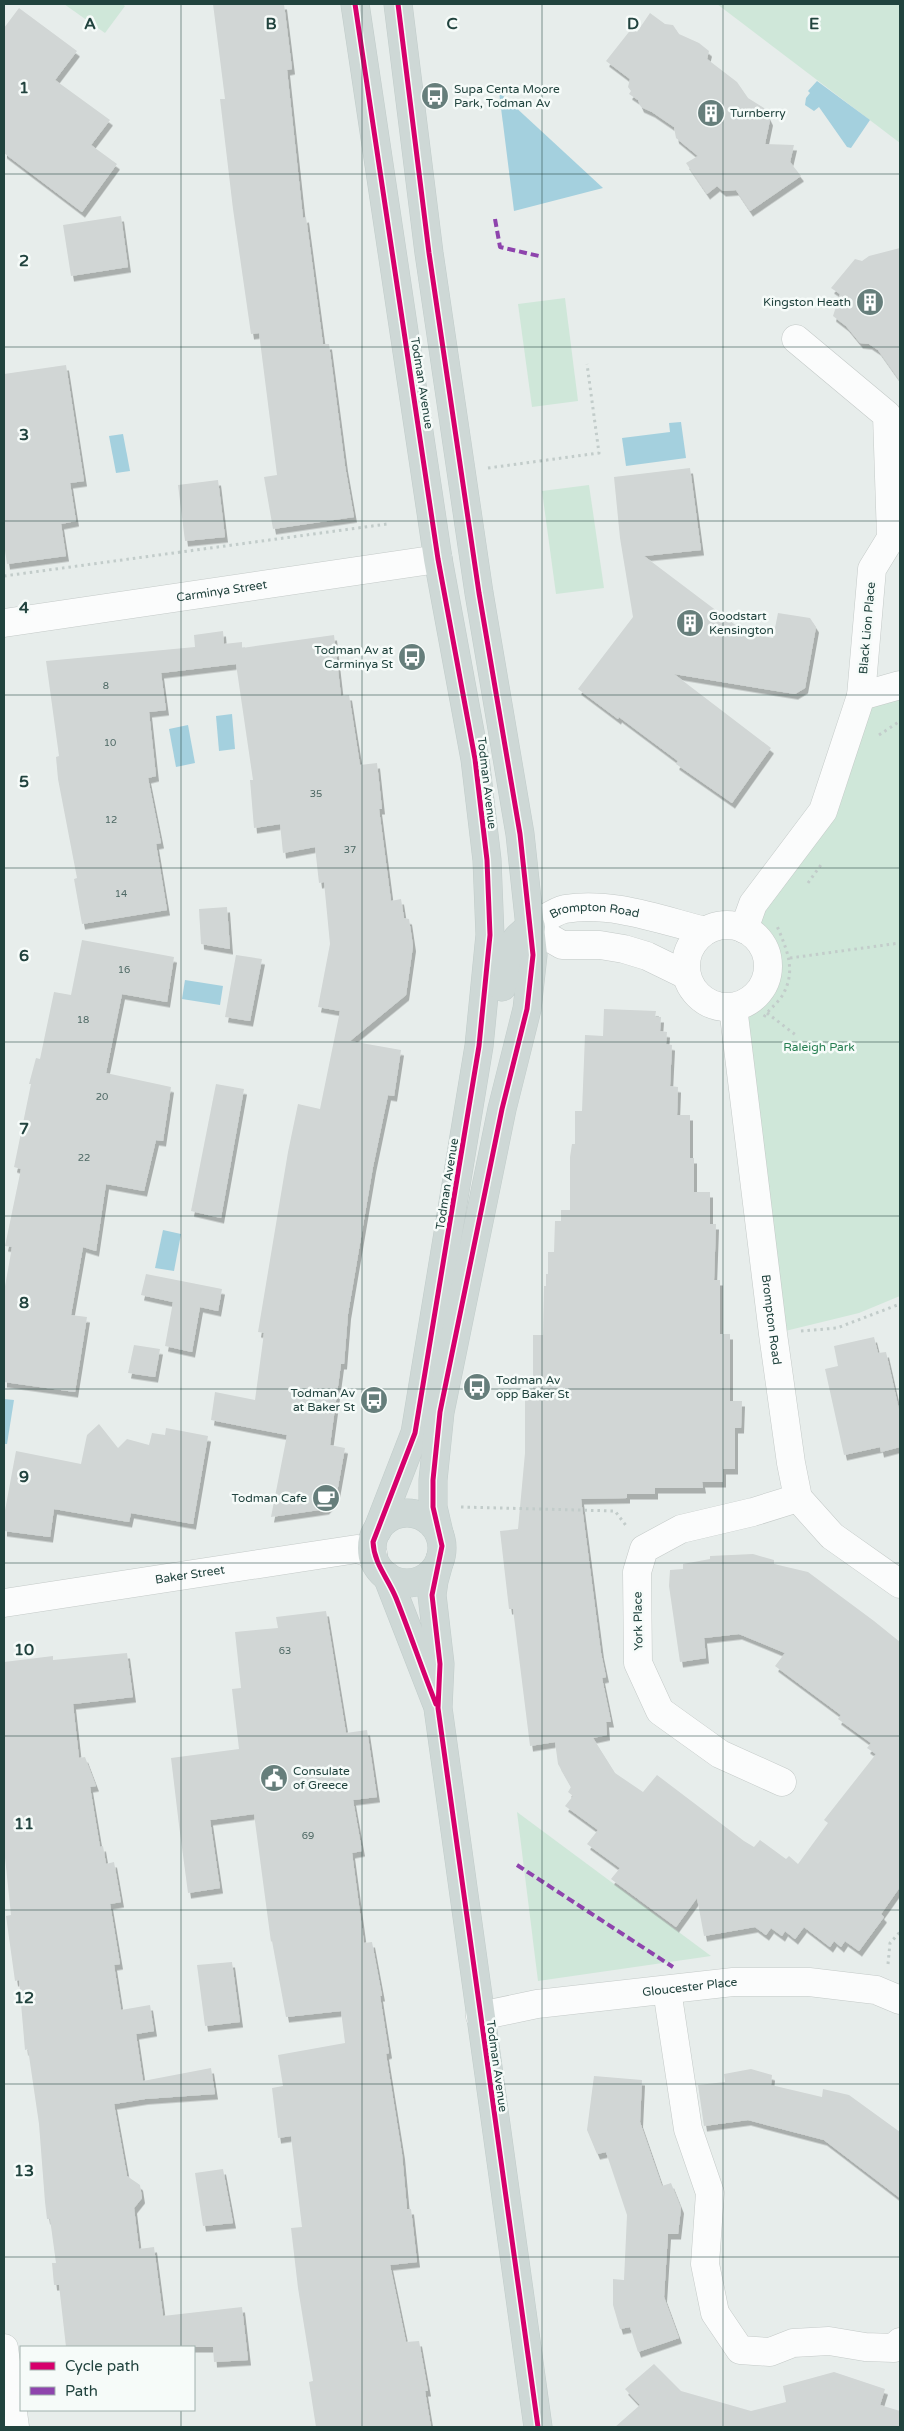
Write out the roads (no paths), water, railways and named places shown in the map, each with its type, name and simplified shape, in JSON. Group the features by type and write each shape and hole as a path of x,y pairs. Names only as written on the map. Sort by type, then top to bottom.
{"main road":[{"name":"Todman Avenue","path":"355,4 438,559 475,759 487,860 490,935 479,1046 415,1433 379,1553 438,1708"},
{"name":"Todman Avenue","path":"398,4 429,253 502,741 520,834 531,927 532,977 527,1008 502,1109 440,1412 433,1480 433,1507 440,1546 432,1596 440,1664 438,1708 538,2427"},
{"path":"479,1046 492,1027 499,1008 509,949 519,934 531,927 518,916 506,898 497,840 481,811"},
{"path":"409,1513 421,1516 432,1523 440,1546 434,1571 417,1581 398,1581 379,1553 385,1520 396,1514 409,1513"}],"street":[{"name":"Black Lion Place","path":"796,339 887,415 891,538 872,569 861,696"},
{"name":"Carminya Street","path":"4,623 438,559"},
{"path":"744,928 753,904 823,811 861,696 900,685"},
{"name":"Brompton Road","path":"531,927 564,909 611,909 652,916 705,931"},
{"path":"720,925 744,928 763,945 768,968 765,982 759,992 749,1001 733,1007 719,1007 703,1000 693,990 686,975 686,955 692,942 705,931 720,925"},
{"name":"Brompton Road","path":"531,927 562,945 600,945 624,949 647,956 686,975"},
{"name":"Brompton Road","path":"733,1007 773,1334 791,1464 798,1498"},
{"path":"798,1498 832,1536 897,1574"},
{"name":"York Place","path":"782,1782 720,1754 660,1711 638,1664 637,1572 644,1549 681,1529 753,1512 798,1498"},
{"name":"Baker Street","path":"4,1603 357,1549 379,1553"},
{"name":"Gloucester Place","path":"480,2016 537,2004 733,1982 809,1982 876,1990 900,2000"},
{"path":"667,1990 688,2129 710,2193 706,2264 715,2314 740,2350 770,2352 793,2343 829,2341 865,2347 894,2348 900,2342"},
{"path":"4,2348 15,2427"}],"water":[{"path":"817,81 870,120 851,148 847,147 819,107 814,111 805,105 806,98 810,93 808,91"},
{"path":"499,92 603,188 514,211"},
{"path":"681,422 686,458 626,466 622,438 670,432 669,423"},
{"path":"123,434 130,471 116,473 109,436"},
{"path":"232,714 235,749 219,751 216,716"},
{"path":"188,725 195,763 176,767 169,729"},
{"path":"185,980 223,986 220,1005 182,999"},
{"path":"163,1230 181,1234 174,1271 155,1268"},
{"path":"4,1399 14,1400 7,1444 4,1444"}],"place":[{"name":"Supa Centa Moore Park, Todman Av","path":"435,96"},
{"name":"Turnberry","path":"711,113"},
{"name":"Kingston Heath","path":"870,302"},
{"name":"Goodstart Kensington","path":"690,623"},
{"name":"Todman Av at Carminya St","path":"412,657"},
{"name":"Todman Av opp Baker St","path":"477,1387"},
{"name":"Todman Av at Baker St","path":"374,1400"},
{"name":"Todman Cafe","path":"326,1498"},
{"name":"Consulate of Greece","path":"274,1778"}],"park label":[{"name":"Raleigh Park","path":"819,1047"}]}
